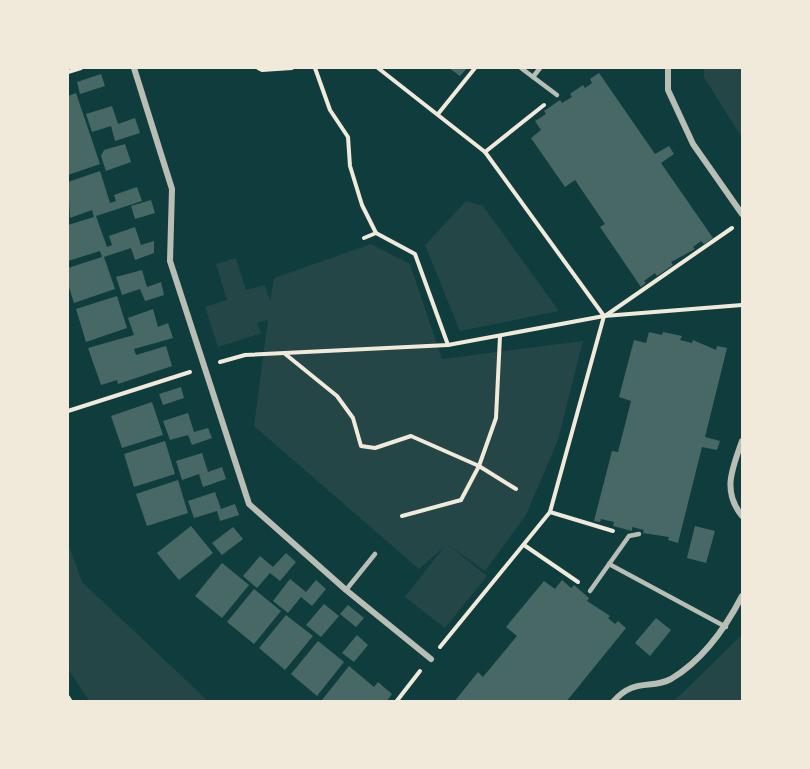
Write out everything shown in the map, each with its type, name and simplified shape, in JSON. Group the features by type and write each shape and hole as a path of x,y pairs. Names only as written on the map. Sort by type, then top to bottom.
{"street":[{"path":"134,68 172,189 170,261 249,504 346,590 431,659"},
{"path":"668,68 668,90 693,144 742,214"},
{"path":"742,441 730,486 733,505 742,516"},
{"path":"613,702 635,685 669,680 695,659 726,627 742,596"}],"lane":[{"path":"521,68 556,95"},
{"path":"533,77 540,68"},
{"path":"590,591 629,536 639,534"},
{"path":"346,590 375,554"},
{"path":"609,564 726,627"}],"path":[{"path":"68,72 81,68"},
{"path":"258,68 262,70 292,68"},
{"path":"315,68 330,110 348,137 350,166 362,205 376,233 415,254 448,345"},
{"path":"378,68 485,152 604,316"},
{"path":"438,114 476,68"},
{"path":"485,152 556,95"},
{"path":"396,702 550,512 604,316 742,221"},
{"path":"364,238 376,233"},
{"path":"68,411 245,355 448,345 604,316 742,305"},
{"path":"402,516 461,500 479,466 496,418 500,336"},
{"path":"284,353 337,396 353,418 361,446 375,448 411,436 479,466 516,489"},
{"path":"550,512 629,536"},
{"path":"524,545 590,591"},
{"path":"68,697 71,702"}],"shaded area":[{"path":"704,68 742,68 742,138 704,77"},
{"path":"466,201 483,206 559,311 460,331 425,245"},
{"path":"371,244 410,264 442,359 583,341 558,440 526,515 485,571 447,544 487,576 445,628 405,597 444,547 419,569 254,426 268,320 257,323 261,333 218,347 205,307 227,300 216,264 236,258 246,290 265,285 270,301 274,278"},
{"path":"68,543 82,582 208,701 89,701 68,669"},
{"path":"742,635 742,701 674,701"}],"building":[{"path":"449,68 467,68 460,76"},
{"path":"599,73 655,154 669,146 674,154 661,163 713,238 704,244 701,241 693,247 695,249 671,262 673,265 657,276 655,273 644,281 646,283 641,287 600,227 605,224 575,180 565,187 531,138 541,130 535,121 546,114 544,111 560,100 562,103 572,97 570,94 583,85 585,88 592,83 590,79"},
{"path":"101,74 105,86 80,94 77,82"},
{"path":"76,93 100,164 68,175 68,96"},
{"path":"112,106 118,124 135,118 140,133 115,141 111,126 92,132 86,114"},
{"path":"125,144 131,162 106,171 101,156 104,150"},
{"path":"100,171 110,203 116,201 114,195 137,187 142,201 96,216 107,247 112,245 109,236 135,227 141,245 154,241 154,253 135,260 131,248 104,257 115,289 74,303 68,284 68,268 102,257 100,251 68,261 68,225 94,217 92,210 70,218 68,182"},
{"path":"151,200 155,213 135,219 131,206"},
{"path":"142,270 147,287 161,282 164,295 145,301 140,289 122,295 116,277"},
{"path":"117,296 127,328 86,342 76,309"},
{"path":"153,309 158,327 168,323 173,338 134,349 136,355 166,346 172,366 118,384 117,380 101,385 88,348 134,335 128,318"},
{"path":"649,332 682,336 680,340 692,343 693,340 716,350 717,346 727,348 705,437 720,441 717,450 702,447 678,543 668,540 669,537 643,533 644,530 632,527 632,531 613,526 614,522 601,519 600,522 594,521 612,451 618,452 631,401 619,397 634,340 646,343"},
{"path":"181,387 184,398 163,405 159,394"},
{"path":"152,402 163,435 122,448 111,416"},
{"path":"188,413 194,432 208,428 212,438 192,445 188,435 170,440 163,421"},
{"path":"165,441 175,474 134,487 124,454"},
{"path":"202,453 208,472 222,467 226,479 203,487 199,474 182,480 176,461"},
{"path":"178,480 188,513 147,526 136,494"},
{"path":"215,492 221,509 235,504 239,515 220,521 217,511 194,518 188,501"},
{"path":"191,526 213,553 179,580 157,553"},
{"path":"695,526 715,531 706,563 687,558"},
{"path":"233,527 243,539 222,555 212,543"},
{"path":"286,553 296,562 280,581 270,573 257,588 243,576 260,556 273,567"},
{"path":"222,563 249,585 222,618 195,596"},
{"path":"290,579 306,592 316,580 326,589 312,606 301,597 288,613 273,601"},
{"path":"562,580 571,588 574,585 589,598 587,601 610,616 608,618 615,624 618,621 626,628 566,702 454,702 478,672 483,677 517,636 506,627 544,581 555,589"},
{"path":"254,589 281,611 254,644 227,622"},
{"path":"324,604 339,616 321,637 306,625"},
{"path":"348,605 364,618 356,627 340,614"},
{"path":"286,615 313,636 285,670 259,648"},
{"path":"656,618 671,630 650,656 635,643"},
{"path":"357,635 368,645 354,662 342,653"},
{"path":"318,641 344,662 317,696 291,674"},
{"path":"349,666 374,687 378,682 392,694 386,702 324,702 322,700"}]}
